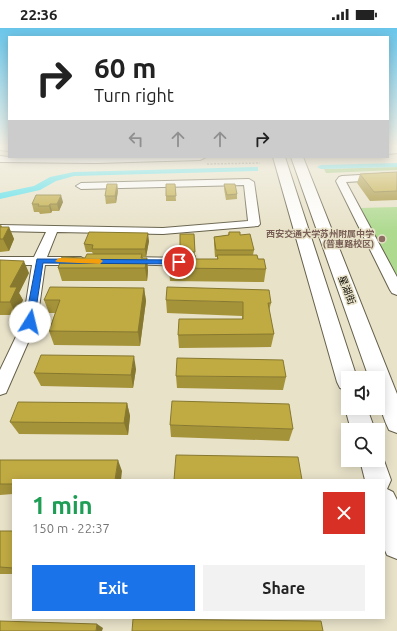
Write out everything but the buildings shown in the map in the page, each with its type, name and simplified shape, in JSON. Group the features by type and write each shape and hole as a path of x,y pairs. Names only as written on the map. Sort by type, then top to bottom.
{"main road":[{"path":"286,174 345,371"},
{"name":"星湖街","path":"303,174 397,423"},
{"path":"374,467 378,479"},
{"path":"385,504 397,544"}],"lane":[{"path":"397,176 351,178 342,179 341,181 397,290"},
{"path":"0,228 163,230 254,224 249,182 81,186"},
{"path":"0,388 30,322 39,261 53,229"},
{"path":"0,261 94,261"},
{"path":"117,261 202,262"}],"green space":[{"path":"397,207 397,280 360,208"}],"waterway":[{"path":"0,196 37,188 53,179 73,174"}],"slow traffic":[{"path":"59,261 100,261"}],"place":[{"name":"西安交通大学苏州附属中学 (普惠路校区)","path":"382,239"}],"route":[{"path":"30,322 39,261 179,262"}]}
